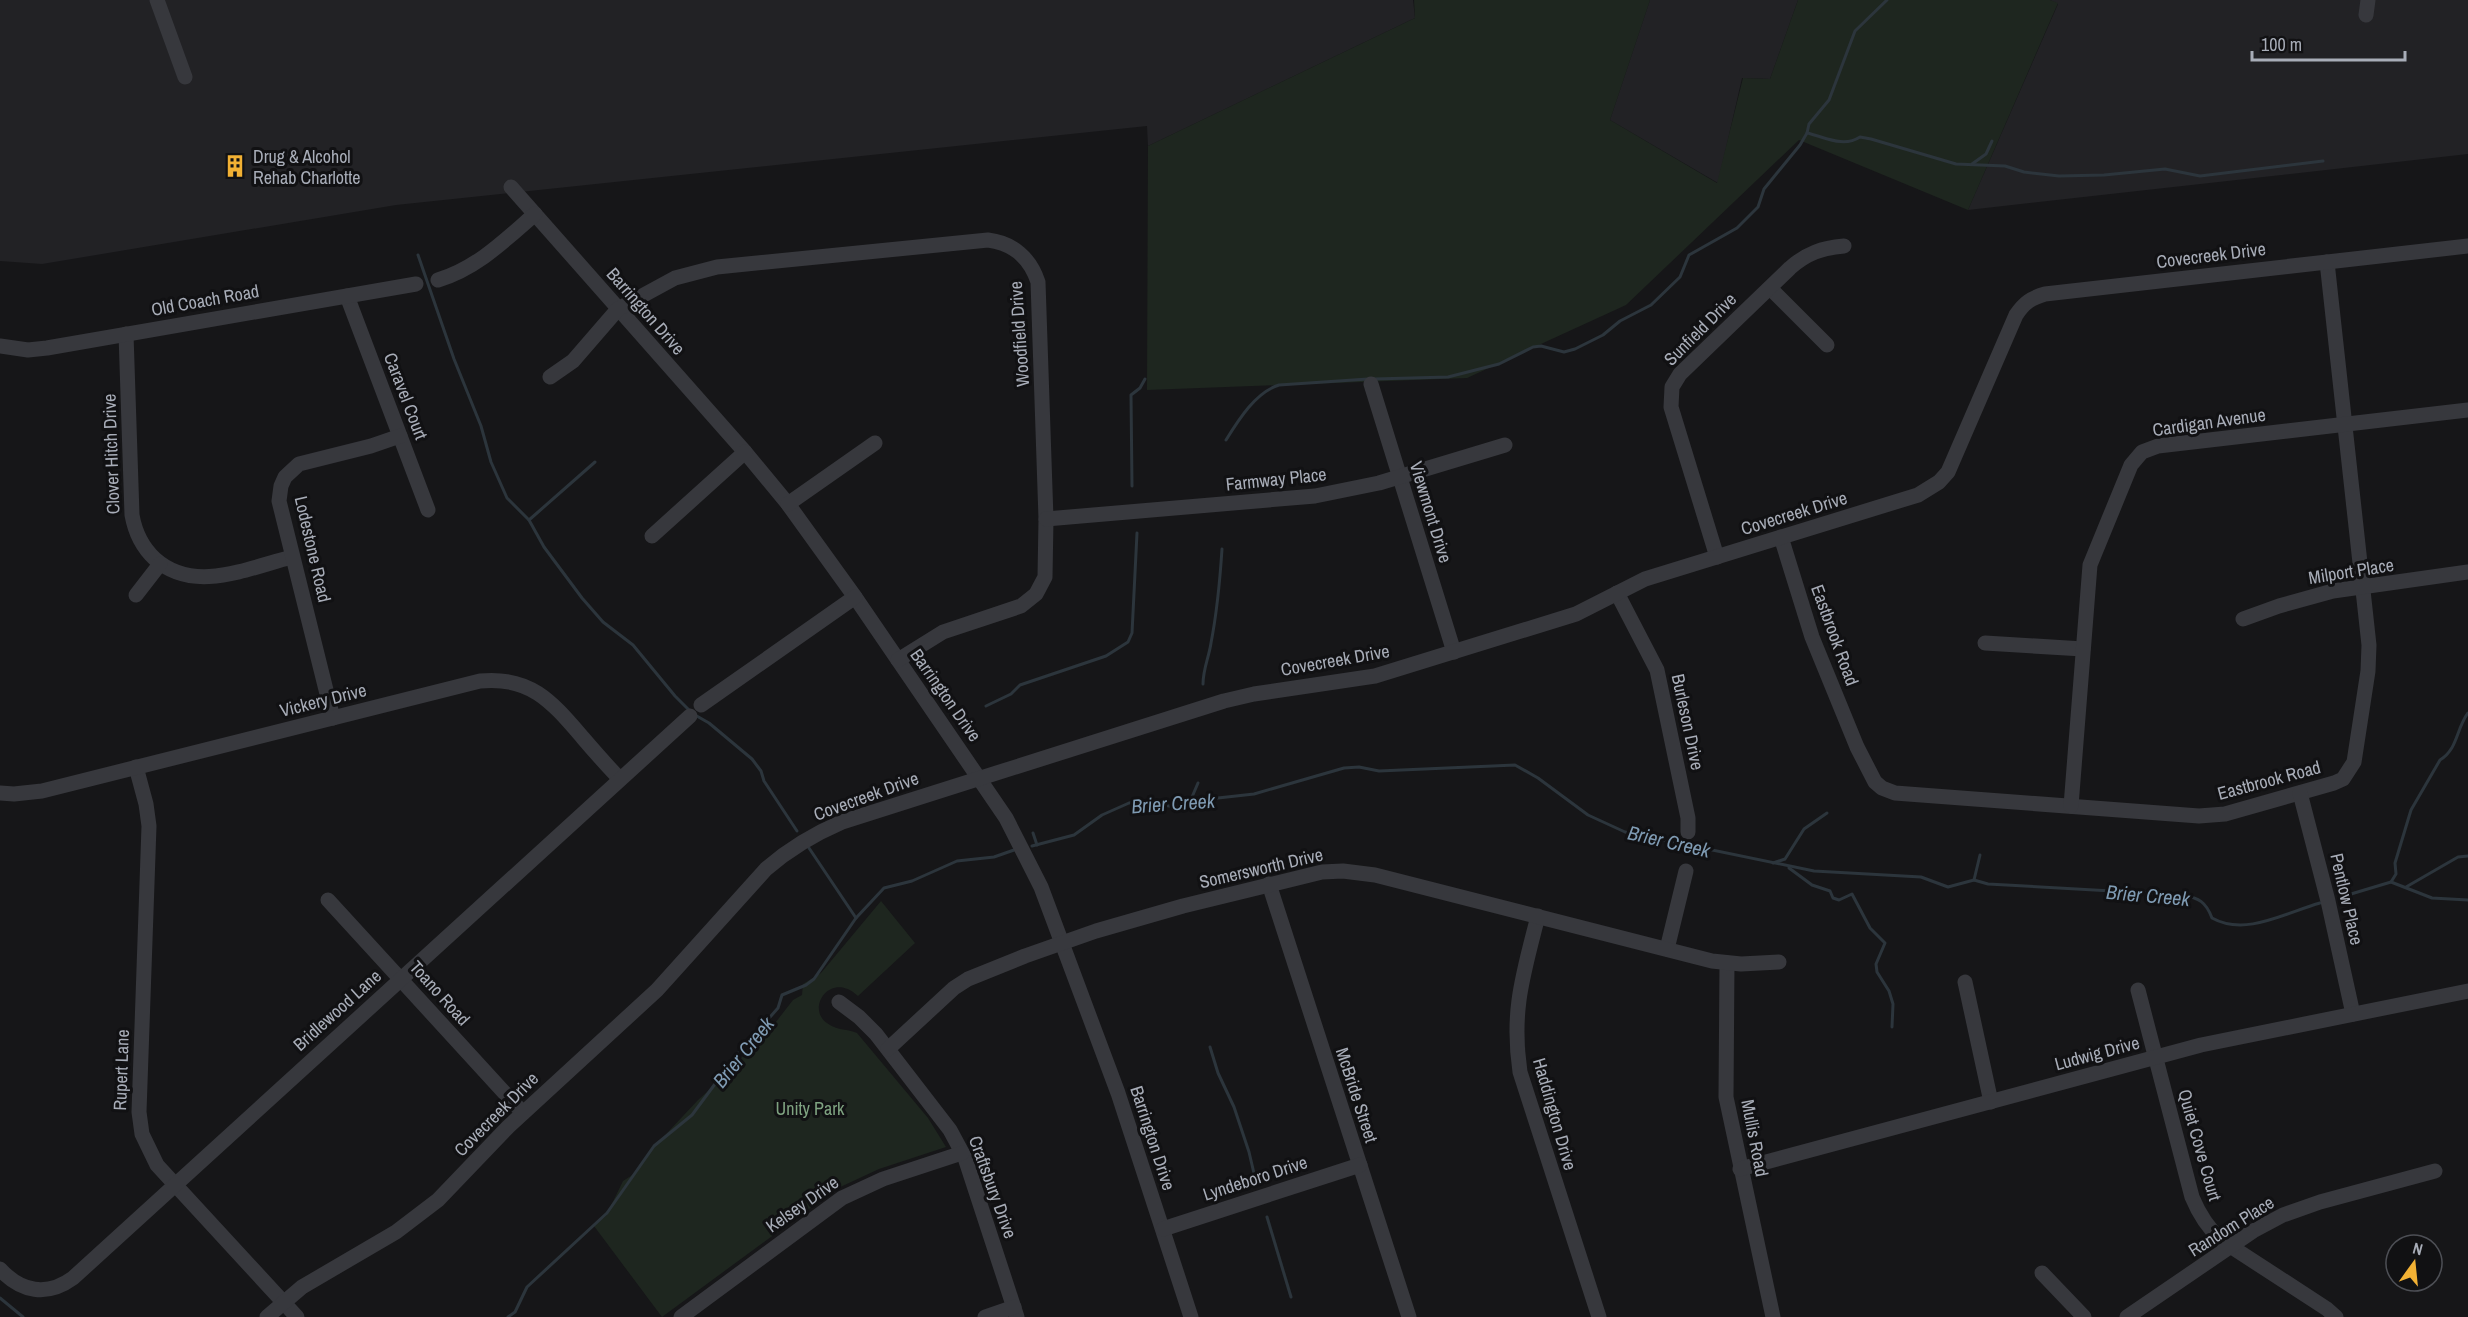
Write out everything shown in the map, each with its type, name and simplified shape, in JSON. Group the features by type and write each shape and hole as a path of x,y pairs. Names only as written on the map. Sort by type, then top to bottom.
{"street":[{"path":"157,0 185,77"},
{"name":"Barrington Drive","path":"511,187 745,452 788,504 980,778 1016,835 1041,887 1118,1094 1191,1317"},
{"path":"438,280 460,273 476,264 535,214"},
{"name":"Woodfield Drive","path":"550,377 573,361 618,309 675,278 717,267 988,240 1003,243 1025,258 1038,282 1046,519 1045,577 1040,589 1021,606 943,632 898,660"},
{"name":"Sunfield Drive","path":"1717,557 1671,407 1670,397 1677,378 1802,258 1820,249 1844,246"},
{"name":"Covecreek Drive","path":"267,1317 316,1277 360,1255 411,1222 461,1178 523,1113 657,990 765,869 786,852 821,831 842,822 1224,701 1254,694 1375,676 1454,652 1576,614 1645,579 1918,495 1939,482 1954,460 2016,315 2026,302 2035,297 2045,294 2468,246"},
{"name":"Eastbrook Road","path":"1781,537 1812,637 1857,747 1875,782 1882,788 1894,793 2216,815 2334,783 2343,778 2354,762 2368,670 2369,645 2327,262"},
{"name":"Old Coach Road","path":"0,346 28,350 416,284"},
{"path":"1770,288 1827,345"},
{"name":"Caravel Court","path":"347,296 428,510"},
{"name":"Clover Hitch Drive","path":"126,334 132,514 142,543 160,564 190,577 212,577 292,557"},
{"name":"Viewmont Drive","path":"1371,384 1454,652"},
{"name":"Cardigan Avenue","path":"2071,806 2090,565 2131,465 2138,456 2158,446 2468,410"},
{"name":"Lodestone Road","path":"333,718 279,501 281,486 291,470 308,460 350,452 400,435"},
{"path":"788,504 876,442"},
{"name":"Farmway Place","path":"1046,519 1344,491 1504,445"},
{"path":"652,536 745,452"},
{"path":"136,595 160,564"},
{"name":"Milport Place","path":"2243,619 2315,595 2468,572"},
{"name":"Burleson Drive","path":"1617,593 1657,670 1688,818 1688,832"},
{"path":"701,705 855,597"},
{"path":"1985,643 2083,650"},
{"name":"Vickery Drive","path":"0,793 42,791 480,681 509,681 532,688 550,702 620,780"},
{"name":"Bridlewood Lane","path":"0,1269 13,1281 30,1288 45,1290 57,1288 73,1278 690,716"},
{"name":"Rupert Lane","path":"136,767 146,804 149,826 139,1123 151,1155 175,1185 297,1317"},
{"name":"Pentlow Place","path":"2300,793 2328,901 2353,1014"},
{"path":"1666,949 1686,871"},
{"name":"Somersworth Drive","path":"888,1049 954,988 969,979 1062,943 1184,906 1322,872 1365,873 1727,963 1779,963"},
{"name":"McBride Street","path":"1269,884 1410,1317"},
{"name":"Toano Road","path":"328,900 523,1113"},
{"name":"Haddington Drive","path":"1538,916 1517,1006 1516,1046 1520,1072 1599,1317"},
{"name":"Mullis Road","path":"1727,963 1726,1089 1740,1169 1773,1317"},
{"path":"1965,982 1991,1102"},
{"name":"Quiet Cove Court","path":"2138,990 2192,1197 2209,1229 2230,1247 2336,1317"},
{"name":"Ludwig Drive","path":"1740,1169 2201,1045 2468,992"},
{"name":"Craftsbury Drive","path":"839,1002 859,1017 888,1049 937,1110 963,1153 1016,1312"},
{"name":"Kelsey Drive","path":"681,1317 842,1198 883,1179 963,1153"},
{"name":"Lyndeboro Drive","path":"1163,1229 1360,1165"},
{"name":"Random Place","path":"2127,1317 2264,1224 2300,1208 2435,1171"},
{"path":"2042,1273 2084,1317"},
{"path":"985,1317 1016,1312"}],"shaded area":[{"path":"0,0 1413,0 1415,18 1148,146 1147,126 396,205 42,264 0,261"},
{"path":"1650,0 1798,0 1770,79 1742,78 1718,183 1610,120"},
{"path":"2050,0 2468,0 2468,154 1968,210 2058,4"}],"green space":[{"path":"1414,0 1650,0 1610,120 1717,183 1743,78 1770,79 1798,0 2050,0 2058,3 1968,210 1799,140 1626,305 1467,378 1147,390 1148,146 1415,18"},
{"name":"Unity Park","path":"881,901 915,943 858,996 848,989 838,987 830,990 823,995 819,1011 822,1019 830,1025 857,1033 928,1118 946,1147 879,1169 836,1189 662,1317 594,1226 606,1216 623,1181 634,1174 654,1147 698,1100 737,1065 758,1032 772,1027 793,1000 802,995 803,984 821,973"}],"waterway":[{"path":"1374,379 1448,377 1499,364 1533,347 1541,346 1564,352 1603,335 1620,321 1651,305 1680,277 1689,255 1737,228 1758,207 1764,189 1800,145 1809,124 1829,100 1855,31 1887,0"},
{"path":"1807,133 1841,142 1860,137 1871,139 1956,164 2005,166 2024,172 2059,176 2104,175 2165,169 2200,176 2323,161"},
{"path":"1972,164 1986,154 1992,141"},
{"path":"418,255 454,359 481,426 491,462 507,498 529,520 544,547 582,598 603,622 633,645 690,711"},
{"path":"1132,486 1131,395 1140,388 1145,379"},
{"path":"1226,440 1249,407 1263,394 1279,385 1368,379"},
{"path":"529,520 595,462"},
{"path":"986,706 1011,694 1020,685 1106,656 1128,642 1132,633 1137,533"},
{"path":"1203,684 1215,620 1222,549"},
{"path":"2391,882 2396,874 2395,863 2411,810 2440,760 2454,745 2468,713"},
{"path":"695,715 709,723 752,759 797,831"},
{"name":"Brier Creek","path":"1032,846 1074,835 1102,815 1129,803 1141,801 1175,807 1209,799 1254,794 1344,768 1359,767 1379,771 1515,765 1538,778 1588,815 1625,832 1814,871 1921,877 1948,887 1974,880 1988,884 2183,895 2201,902 2212,918 2239,925 2266,921 2320,903"},
{"path":"1189,804 1198,783"},
{"path":"1773,863 1785,859 1804,829 1827,813"},
{"path":"1033,833 1037,845"},
{"path":"809,848 856,918"},
{"name":"Brier Creek","path":"508,1317 515,1312 527,1287 607,1213 654,1146 692,1115 735,1057 778,1008 782,995 814,979 856,918 884,888 912,881 957,861 994,857 1014,850"},
{"path":"1974,880 1980,855"},
{"path":"2406,887 2458,857 2468,856"},
{"path":"1789,868 1812,885 1830,891 1833,898 1839,900 1852,894 1870,928 1885,943 1876,964 1877,972 1889,991 1893,1004 1892,1027"},
{"name":"Brier Creek","path":"2341,897 2391,882 2432,898 2468,900"},
{"path":"1210,1047 1218,1073 1234,1107 1256,1182"},
{"path":"1267,1217 1291,1297"},
{"path":"0,1298 23,1317"}],"place":[{"name":"Drug & Alcohol Rehab Charlotte","path":"235,166"}]}
